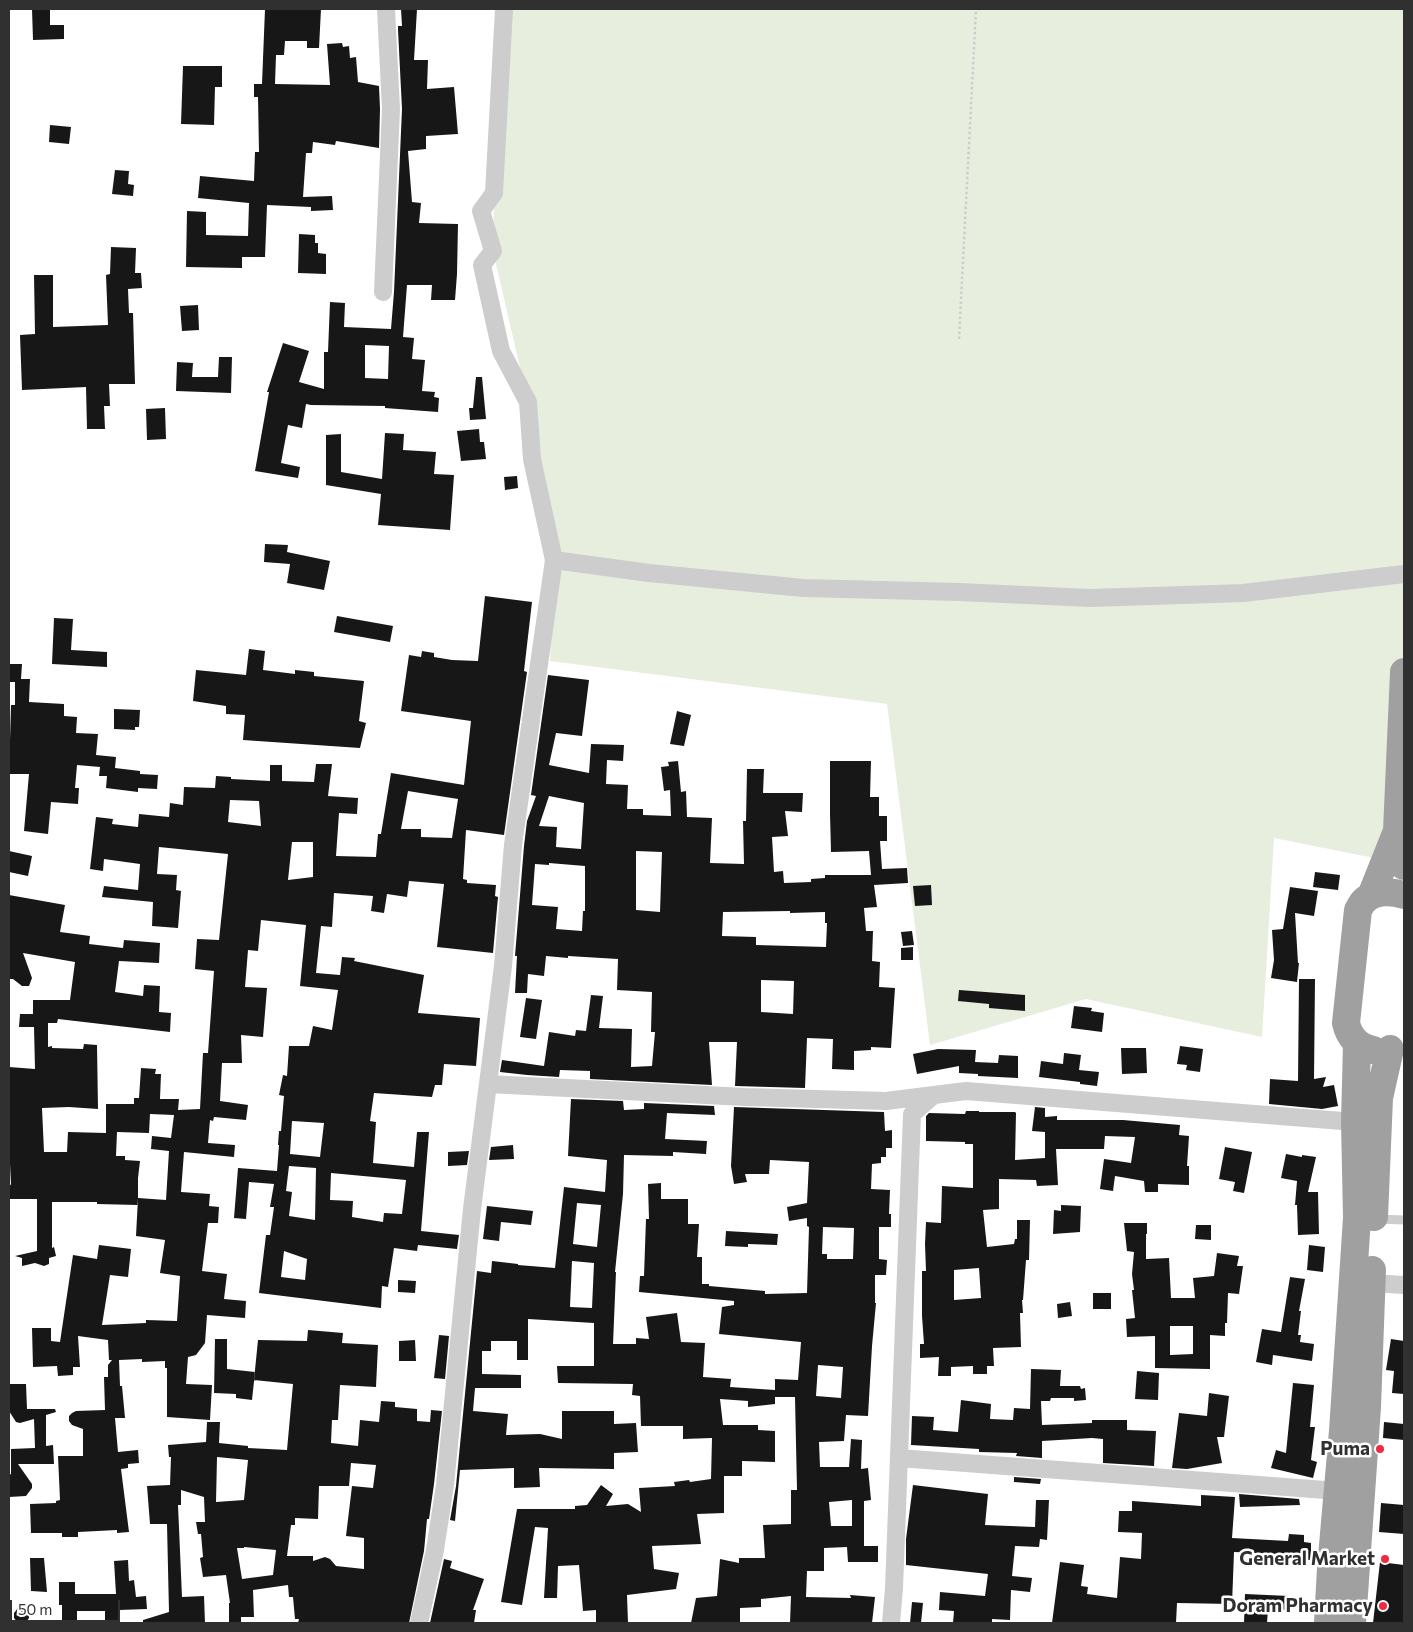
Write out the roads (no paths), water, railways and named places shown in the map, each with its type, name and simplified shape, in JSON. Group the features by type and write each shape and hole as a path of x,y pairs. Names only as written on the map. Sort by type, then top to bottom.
{"highway":[{"path":"1404,672 1397,831 1404,866"},
{"path":"1372,896 1397,831"},
{"path":"1397,1045 1376,1050 1369,1049 1357,1043 1348,1033 1346,1023 1358,910 1364,900 1372,896 1387,892 1404,895"},
{"path":"1328,1623 1331,1568 1339,1492 1357,1218 1355,1122 1357,1043"},
{"path":"1352,1623 1367,1407 1379,1098 1397,1045"}],"street":[{"path":"383,292 391,109 386,9"},
{"path":"419,1623 435,1550 445,1485 472,1208 504,957 514,845 554,560 532,459 528,402 501,351 482,265 493,251 481,211 494,193 504,9"},
{"path":"554,560 649,573 803,588 1091,598 1243,593 1404,574"},
{"path":"488,1084 745,1097 886,1101 966,1091 1355,1122"},
{"path":"891,1623 912,1114 934,1095"},
{"path":"1371,1283 1404,1285"},
{"path":"899,1458 1339,1492"}],"lane":[{"path":"1374,1219 1404,1220"}],"place":[{"name":"Puma","path":"1380,1449"},
{"name":"General Market","path":"1385,1559"},
{"name":"Doram Pharmacy","path":"1383,1606"}]}
